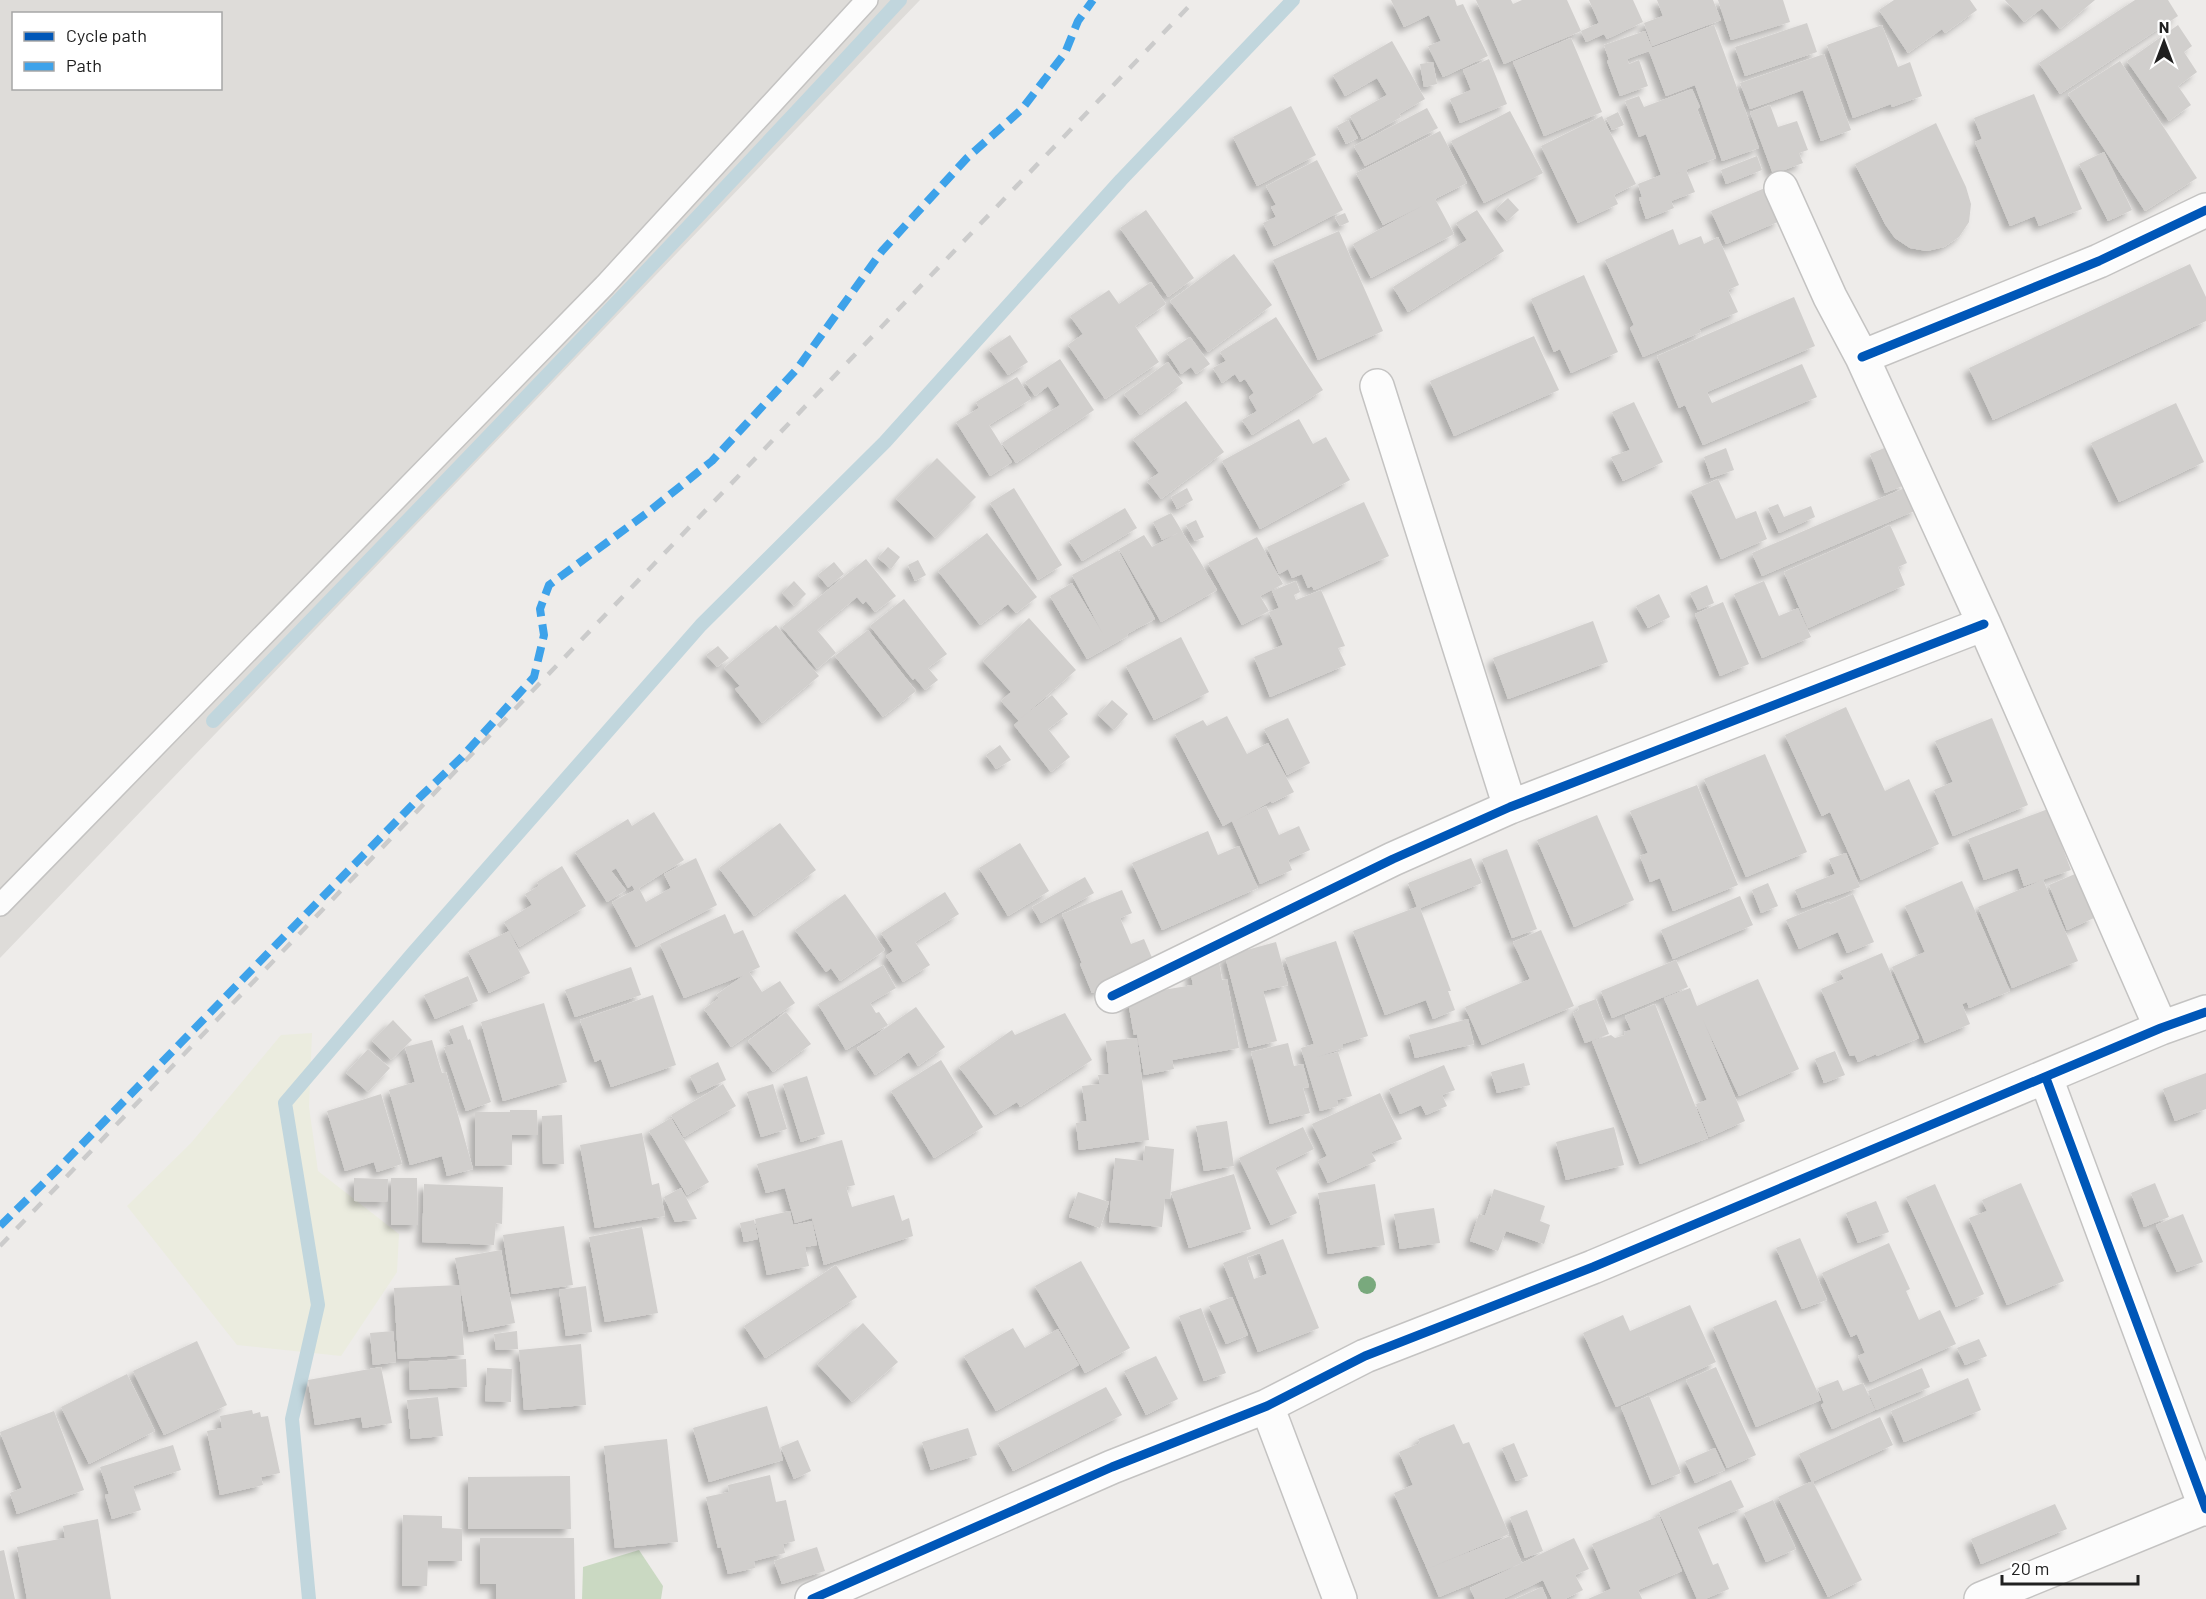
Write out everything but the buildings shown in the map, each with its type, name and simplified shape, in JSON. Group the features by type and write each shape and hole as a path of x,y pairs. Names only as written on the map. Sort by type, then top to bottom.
{"street":[{"path":"1780,188 1830,297 1862,357 1984,624 2161,1028"},
{"path":"1862,357 2099,261 2206,210"},
{"path":"1377,387 1510,807"},
{"path":"1113,996 1393,859 1510,807 1984,624"},
{"path":"812,1599 1112,1467 1267,1406 1365,1356 1593,1267 2161,1028 2206,1012"},
{"path":"1981,1599 2206,1508 2046,1078"},
{"path":"1267,1406 1340,1599"}],"lane":[{"path":"0,905 605,285 867,0"}],"shaded area":[{"path":"0,0 920,0 0,958"},
{"path":"312,1033 309,1107 318,1171 399,1234 397,1272 341,1356 237,1345 127,1206 191,1143 281,1035"}],"green space":[{"path":"639,1550 663,1586 661,1599 582,1599 583,1567"}],"waterway":[{"path":"213,721 559,363 900,0"},
{"path":"309,1599 292,1419 318,1305 285,1103 413,953 701,625 885,442 1121,180 1293,0"}],"railway":[{"path":"0,1246 1195,0"}],"marked path":[{"path":"0,1226 419,798 461,758 534,677 544,635 540,609 549,585 647,513 712,461 797,369 882,251 967,158 1022,109 1065,53 1078,21 1093,0"}],"cycle path":[{"path":"1862,357 2099,261 2206,210"},
{"path":"1112,996 1393,859 1510,807 1984,624"},
{"path":"812,1599 1112,1467 1267,1406 1365,1356 1593,1267 2161,1028 2206,1012"},
{"path":"2046,1078 2206,1509"}]}
